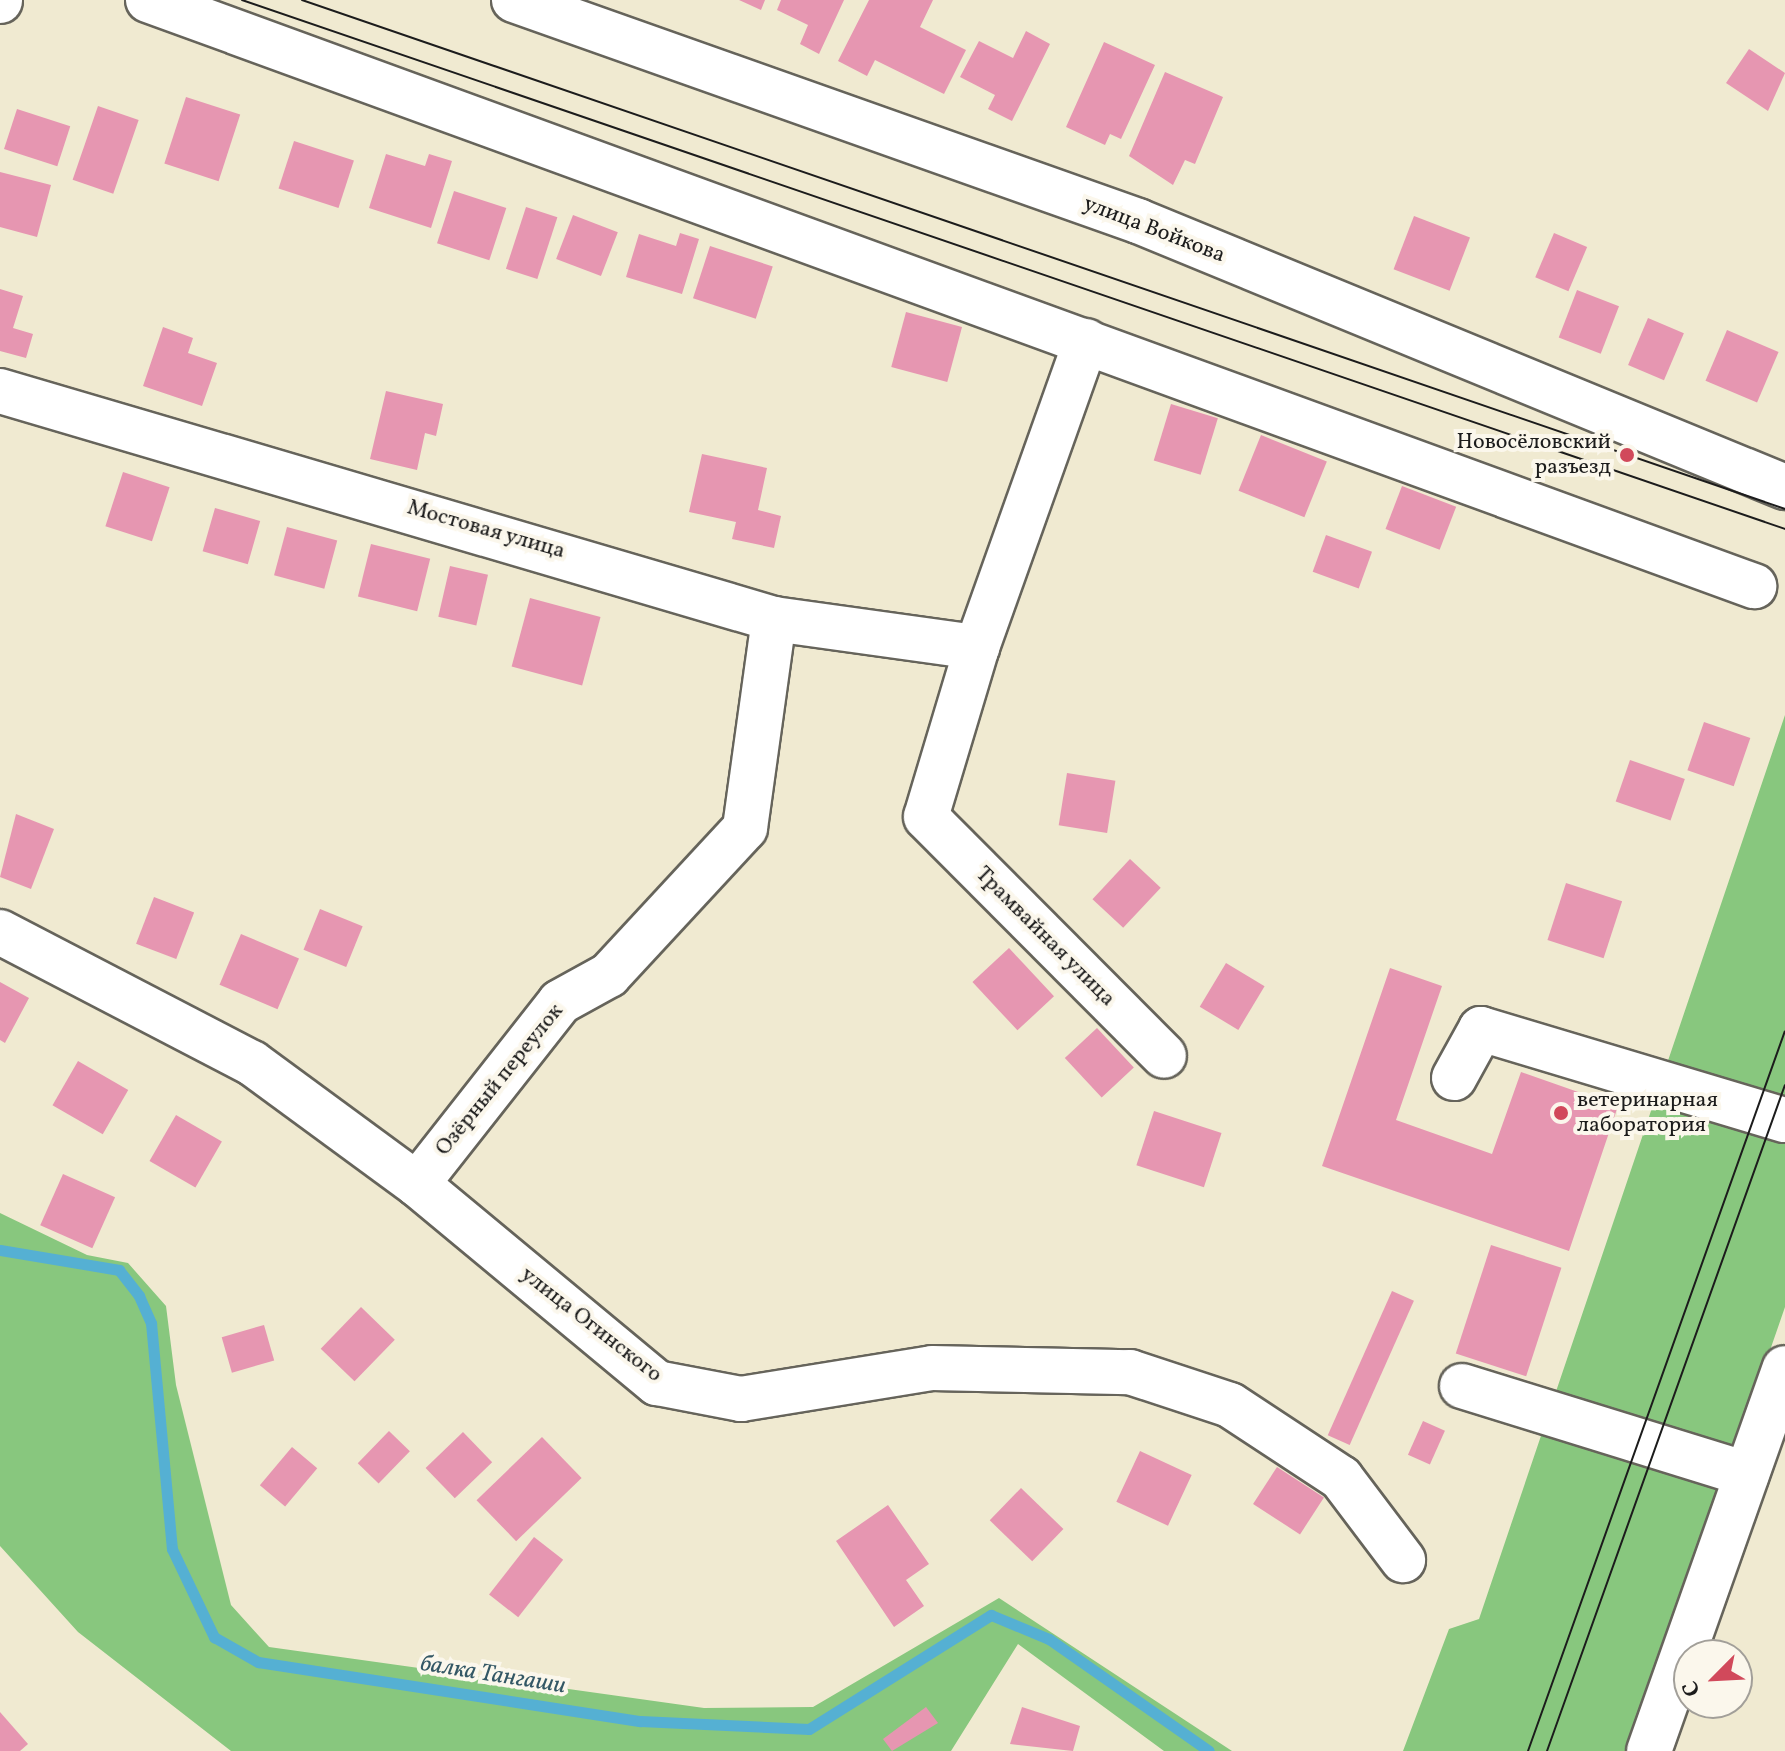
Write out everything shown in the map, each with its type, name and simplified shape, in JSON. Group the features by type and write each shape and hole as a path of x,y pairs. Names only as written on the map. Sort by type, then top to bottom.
{"street":[{"path":"148,0 1754,586"},
{"name":"улица Войкова","path":"514,0 1138,221 1785,487"},
{"path":"977,647 1086,341"},
{"name":"Мостовая улица","path":"0,391 774,619 977,647"},
{"name":"Озёрный переулок","path":"417,1184 560,1002 609,975 745,828 774,619"},
{"name":"Трамвайная улица","path":"977,647 926,817 1164,1056"},
{"name":"улица Огинского","path":"0,932 252,1063 417,1184 657,1383 741,1399 932,1368 1130,1372 1230,1405 1341,1478 1403,1560"},
{"path":"1454,1078 1481,1029 1785,1120"},
{"path":"1649,1751 1785,1368"},
{"path":"1462,1386 1747,1474"}],"green space":[{"path":"1785,715 1785,1307 1631,1751 1403,1751 1449,1629 1479,1619"},
{"path":"0,1213 87,1255 128,1263 166,1306 176,1385 231,1605 269,1647 704,1708 813,1707 999,1598 1232,1751 1164,1751 1018,1644 951,1751 231,1751 78,1632 0,1546"}],"building":[{"path":"739,0 765,0 761,10"},
{"path":"781,0 844,0 819,54 800,44 808,25 777,10"},
{"path":"869,0 933,0 920,27 966,50 944,94 875,60 867,76 838,61"},
{"path":"1026,31 1050,44 1012,121 988,109 995,95 960,77 979,41 1013,58"},
{"path":"1104,42 1155,65 1121,139 1110,134 1105,145 1066,127"},
{"path":"1749,49 1785,73 1768,111 1726,83"},
{"path":"1165,72 1223,97 1195,164 1185,160 1173,185 1129,156"},
{"path":"186,97 240,115 219,181 164,164"},
{"path":"98,106 139,120 113,194 73,180"},
{"path":"17,109 70,126 57,166 4,149"},
{"path":"294,141 354,160 338,208 279,189"},
{"path":"386,154 425,166 429,154 452,161 431,228 369,208"},
{"path":"0,172 51,185 37,237 0,227"},
{"path":"454,191 506,208 489,260 437,243"},
{"path":"526,207 557,217 537,279 506,269"},
{"path":"573,215 618,232 601,276 556,259"},
{"path":"1414,216 1470,238 1450,291 1394,269"},
{"path":"680,233 699,239 682,294 626,277 639,234 676,246"},
{"path":"1554,233 1587,247 1568,291 1535,277"},
{"path":"710,246 773,266 756,319 693,298"},
{"path":"0,289 23,296 13,328 33,334 26,358 0,351"},
{"path":"1577,290 1619,306 1601,354 1559,338"},
{"path":"906,312 962,327 947,382 891,367"},
{"path":"1648,318 1684,333 1664,380 1628,365"},
{"path":"163,327 193,338 188,353 217,363 202,406 143,386"},
{"path":"1727,330 1779,352 1757,403 1706,381"},
{"path":"386,391 443,404 436,436 425,433 417,470 370,459"},
{"path":"1171,404 1218,418 1201,475 1154,460"},
{"path":"1261,435 1327,462 1304,517 1239,491"},
{"path":"702,454 767,468 758,510 781,516 774,548 732,539 736,522 689,512"},
{"path":"123,472 170,487 152,541 105,526"},
{"path":"1402,486 1456,507 1440,550 1386,529"},
{"path":"215,508 260,521 248,564 203,551"},
{"path":"287,527 337,540 324,589 274,575"},
{"path":"1326,535 1372,552 1359,588 1313,572"},
{"path":"371,544 430,559 417,611 358,596"},
{"path":"450,566 488,575 476,625 438,617"},
{"path":"530,598 601,617 582,685 512,667"},
{"path":"1704,722 1750,738 1734,786 1687,770"},
{"path":"1630,760 1685,779 1671,820 1616,802"},
{"path":"1067,773 1115,781 1107,833 1059,825"},
{"path":"16,814 54,829 31,889 0,877"},
{"path":"1130,859 1161,888 1123,928 1092,899"},
{"path":"1566,883 1622,901 1604,958 1547,940"},
{"path":"154,897 194,912 176,959 136,944"},
{"path":"320,909 363,926 346,967 304,950"},
{"path":"241,934 299,959 278,1009 220,985"},
{"path":"1009,948 1054,996 1017,1030 972,982"},
{"path":"1226,963 1265,986 1238,1030 1200,1007"},
{"name":"ветеринарная лаборатория","path":"1390,968 1442,986 1396,1120 1492,1154 1521,1072 1618,1106 1569,1251 1322,1166"},
{"path":"0,982 29,998 5,1043 0,1040"},
{"path":"1097,1028 1134,1067 1102,1098 1065,1058"},
{"path":"78,1061 128,1090 103,1134 52,1105"},
{"path":"1154,1111 1222,1133 1204,1187 1136,1165"},
{"path":"176,1115 222,1142 195,1187 150,1161"},
{"path":"63,1174 115,1197 92,1248 40,1225"},
{"path":"1491,1245 1561,1268 1526,1376 1456,1353"},
{"path":"1392,1291 1414,1301 1350,1445 1328,1435"},
{"path":"361,1307 395,1340 355,1381 321,1349"},
{"path":"264,1325 274,1361 232,1373 222,1337"},
{"path":"1423,1421 1445,1431 1430,1465 1408,1455"},
{"path":"389,1431 410,1451 379,1484 358,1463"},
{"path":"463,1432 492,1462 455,1498 426,1468"},
{"path":"542,1437 582,1478 516,1541 477,1500"},
{"path":"292,1447 317,1468 285,1507 260,1485"},
{"path":"1140,1451 1192,1475 1168,1526 1116,1502"},
{"path":"1277,1467 1324,1497 1300,1534 1253,1504"},
{"path":"1021,1488 1063,1529 1032,1561 990,1520"},
{"path":"888,1505 929,1564 906,1580 924,1606 894,1627 836,1541"},
{"path":"534,1537 563,1560 518,1617 489,1595"},
{"path":"926,1707 938,1723 892,1751 883,1739"},
{"path":"1022,1707 1080,1726 1073,1751 1010,1744"},
{"path":"0,1712 28,1744 20,1751 0,1751"}],"waterway":[{"name":"балка Тангаши","path":"0,1250 119,1270 139,1296 151,1323 172,1549 214,1637 258,1662 640,1721 809,1729 991,1615 1049,1639 1209,1751"}],"tram line":[{"path":"242,0 1785,529"},
{"path":"302,0 1785,509"},
{"path":"1528,1751 1785,1031"},
{"path":"1547,1751 1785,1085"}],"place":[{"name":"Новосёловский разъезд","path":"1627,455"},
{"name":"ветеринарная лаборатория","path":"1561,1113"}]}
